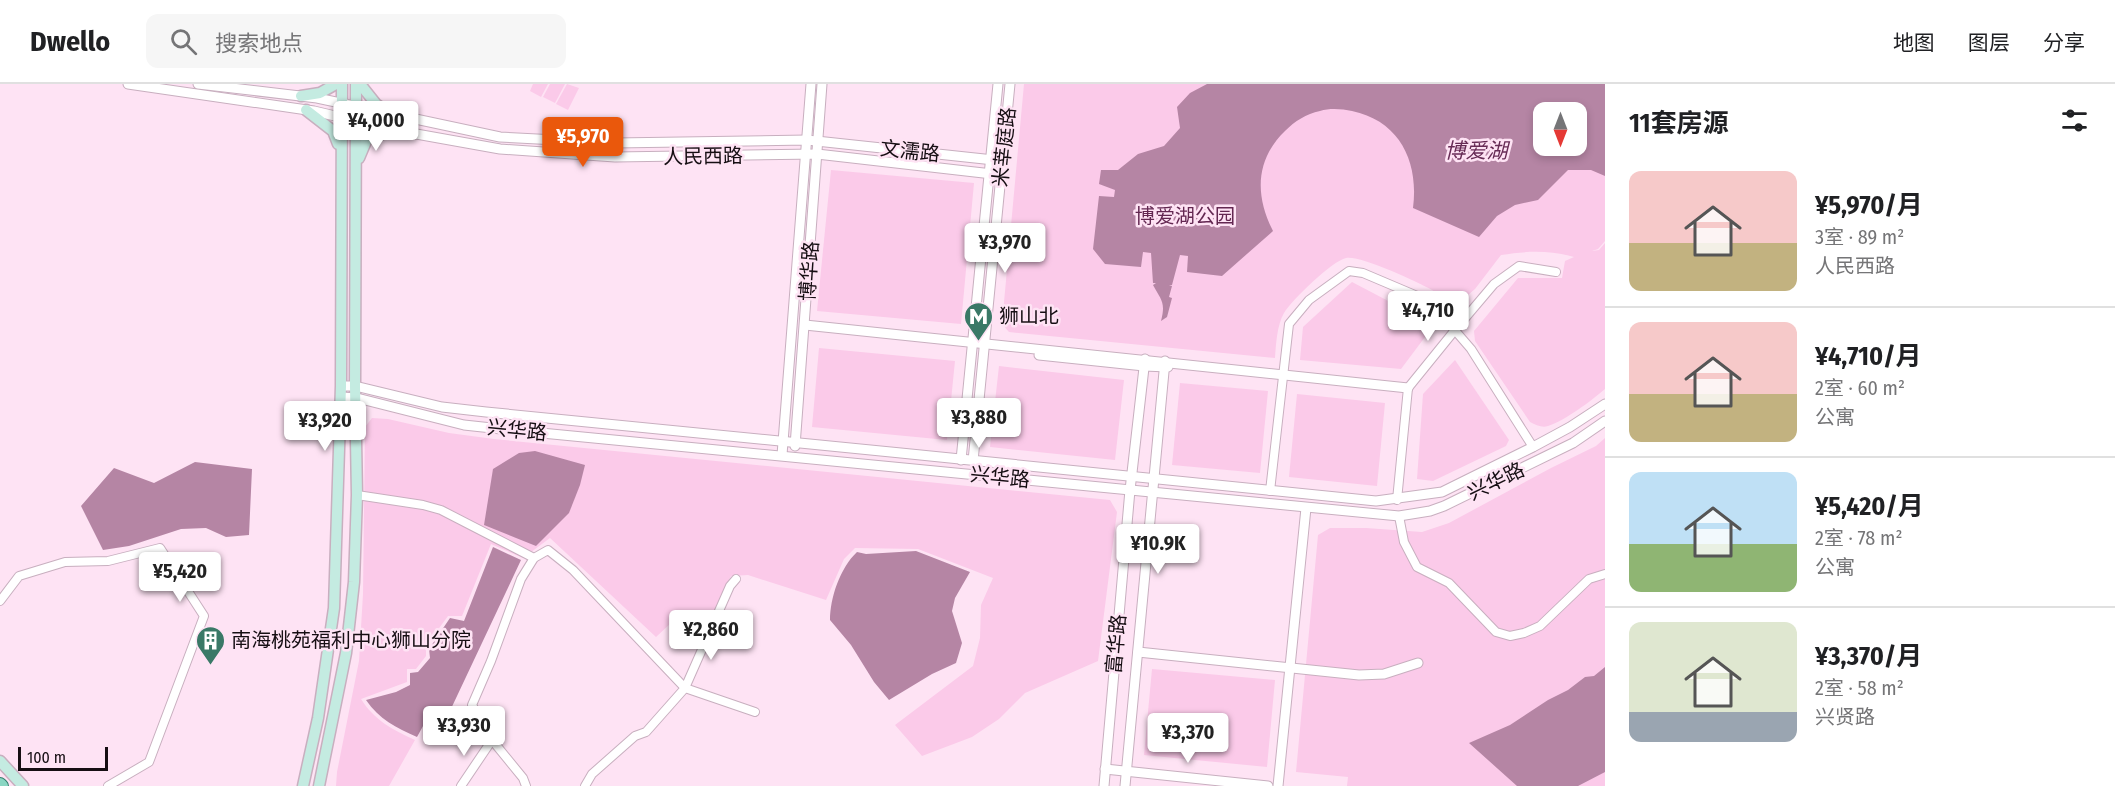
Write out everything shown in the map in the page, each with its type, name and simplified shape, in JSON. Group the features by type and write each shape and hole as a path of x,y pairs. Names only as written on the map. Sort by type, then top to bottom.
{"main road":[{"path":"301,96 320,93 336,84"},
{"path":"303,786 318,718 334,608 341,392 340,117 342,84"},
{"path":"319,786 346,653 354,582 357,495 355,120 358,84"},
{"path":"358,84 376,104 393,116"},
{"path":"306,110 333,131 340,151"},
{"path":"355,172 363,144 367,139 393,130"},
{"path":"0,761 23,786"}],"street":[{"name":"人民西路","path":"128,84 306,110 393,130 500,149 605,156 817,154"},
{"name":"文濡路","path":"198,84 301,96 500,137 529,140 615,143 807,140 1003,161"},
{"name":"博华路","path":"782,455 812,84"},
{"name":"博华路","path":"794,457 822,84"},
{"name":"米莘庭路","path":"961,460 998,84"},
{"name":"米莘庭路","path":"973,461 1010,84"},
{"name":"文濡路","path":"817,154 1001,175"},
{"path":"1397,500 1408,388 1494,284 1519,266 1556,272"},
{"path":"1270,491 1289,324 1309,300 1349,271 1363,273 1422,298 1471,349 1533,447"},
{"path":"804,328 1408,388"},
{"name":"富华路","path":"1104,786 1131,477 1145,363"},
{"name":"富华路","path":"1125,786 1164,365"},
{"name":"兴华路","path":"341,392 355,386 442,407 486,412 1376,501 1397,500 1442,492 1533,447 1570,427 1605,404"},
{"name":"兴华路","path":"341,392 464,425 1399,516 1430,511 1444,506 1573,443 1605,422"},
{"path":"357,495 441,510 534,558"},
{"path":"1278,786 1306,508"},
{"path":"1399,516 1404,542 1417,567 1449,583 1496,632 1510,636 1540,626 1589,579 1605,574"},
{"path":"0,601 19,576 65,562 108,561 160,548 204,616 149,762 108,786"},
{"path":"526,786 523,778 492,740 472,705 521,579 534,558 548,550 573,570 685,688 755,712"},
{"path":"585,786 592,774 634,736 646,732 685,688 730,586 736,579"},
{"path":"1138,652 1367,675 1384,674 1418,663"},
{"path":"460,786 492,740"},
{"path":"1105,770 1268,786"}],"green space":[{"path":"533,84 548,84 541,97 530,91"},
{"path":"550,84 565,84 555,103 543,97"},
{"path":"567,84 579,88 568,110 556,104"},
{"name":"博爱湖公园","path":"1024,84 1605,84 1605,241 1598,249 1592,251 1599,250 1605,243 1605,389 1570,415 1548,426 1530,422 1475,341 1474,331 1518,278 1562,278 1565,261 1574,257 1556,253 1501,255 1475,289 1454,307 1432,290 1402,276 1376,265 1346,258 1313,282 1284,313 1278,329 1275,358 1009,332 1002,324"},
{"path":"831,170 974,183 961,324 817,311"},
{"path":"1352,282 1434,325 1401,369 1300,360 1303,327"},
{"path":"819,348 955,361 947,440 812,427"},
{"path":"1455,360 1509,440 1506,446 1433,481 1417,479 1423,394"},
{"path":"999,366 1124,380 1115,460 990,447"},
{"path":"1180,383 1268,391 1260,473 1172,465"},
{"path":"1297,394 1385,403 1377,486 1289,477"},
{"path":"372,418 494,439 1110,500 1117,512 1098,661 1025,693 999,719 972,737 922,756 895,725 973,666 980,638 981,605 993,578 918,549 855,548 844,559 826,600 748,575 731,576 709,622 685,610 656,637 550,538 523,558 491,544 462,616 448,616 426,646 426,656 416,669 407,669 407,682 361,699 385,724 415,740 389,786 336,786 359,661 363,594 365,427"},
{"path":"1605,438 1605,786 1347,786 1348,777 1296,772 1318,535 1330,528 1422,532 1449,523 1596,446"},
{"path":"1152,669 1275,680 1267,767 1144,755"}],"water":[{"name":"博爱湖","path":"1207,84 1605,84 1605,176 1591,170 1568,170 1538,200 1515,205 1497,216 1479,237 1413,208 1413,175 1409,160 1403,146 1383,124 1369,116 1348,110 1332,109 1315,112 1301,118 1285,131 1275,142 1263,166 1261,192 1263,205 1273,231 1222,276 1187,272 1188,256 1180,255 1172,285 1169,286 1172,286 1169,297 1172,298 1167,317 1161,321 1163,305 1153,285 1156,283 1153,283 1151,253 1143,252 1141,267 1105,264 1093,249 1099,196 1114,197 1115,190 1099,184 1101,170 1118,170 1138,154 1164,146 1180,128 1177,107 1190,93"},
{"path":"535,451 585,465 569,513 536,546 484,525 493,469 519,453"},
{"path":"195,462 252,469 249,535 226,537 206,528 181,529 129,546 103,550 81,506 114,468 154,483"},
{"path":"493,547 521,560 449,713 434,706 417,737 388,722 376,713 366,700 396,692 410,685 410,673 418,672 430,658 429,649 450,618 464,621"},
{"path":"916,551 970,572 955,598 952,611 962,643 956,663 932,674 889,700 874,682 851,645 830,620 832,602 841,575 857,552 866,554"},
{"path":"1605,667 1605,772 1578,786 1517,786 1469,743 1510,725 1585,677 1594,676"}],"place":[{"name":"狮山北","path":"978,342"},
{"name":"南海桃苑福利中心狮山分院","path":"210,666"}]}
